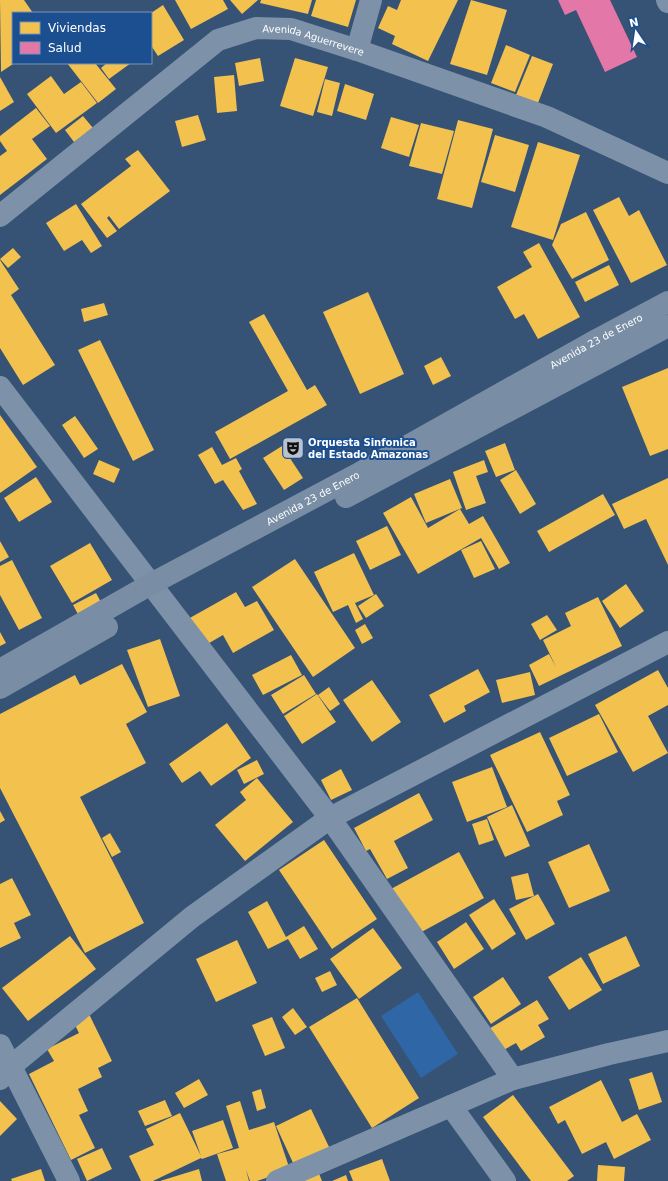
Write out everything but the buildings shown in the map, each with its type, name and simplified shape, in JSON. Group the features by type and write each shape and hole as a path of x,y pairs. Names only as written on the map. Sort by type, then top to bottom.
{"main road":[{"name":"Avenida 23 de Enero","path":"0,688 156,590 354,476 591,343 668,302"},
{"name":"Avenida 23 de Enero","path":"0,670 668,326"}],"street":[{"path":"357,50 371,0"},
{"name":"Avenida Aguerrevere","path":"0,216 218,40 256,28 291,29 357,50 547,118 668,173"},
{"path":"0,387 330,818 513,1079"},
{"path":"5,1073 192,917 330,818 668,642"},
{"path":"277,1181 513,1079 609,1054 668,1041"},
{"path":"0,1045 5,1073 69,1181"},
{"path":"452,1106 505,1181"}],"shaded area":[{"path":"418,992 458,1054 421,1078 381,1016"}],"place":[{"name":"Orquesta Sinfonica del Estado Amazonas","path":"293,448"}]}
